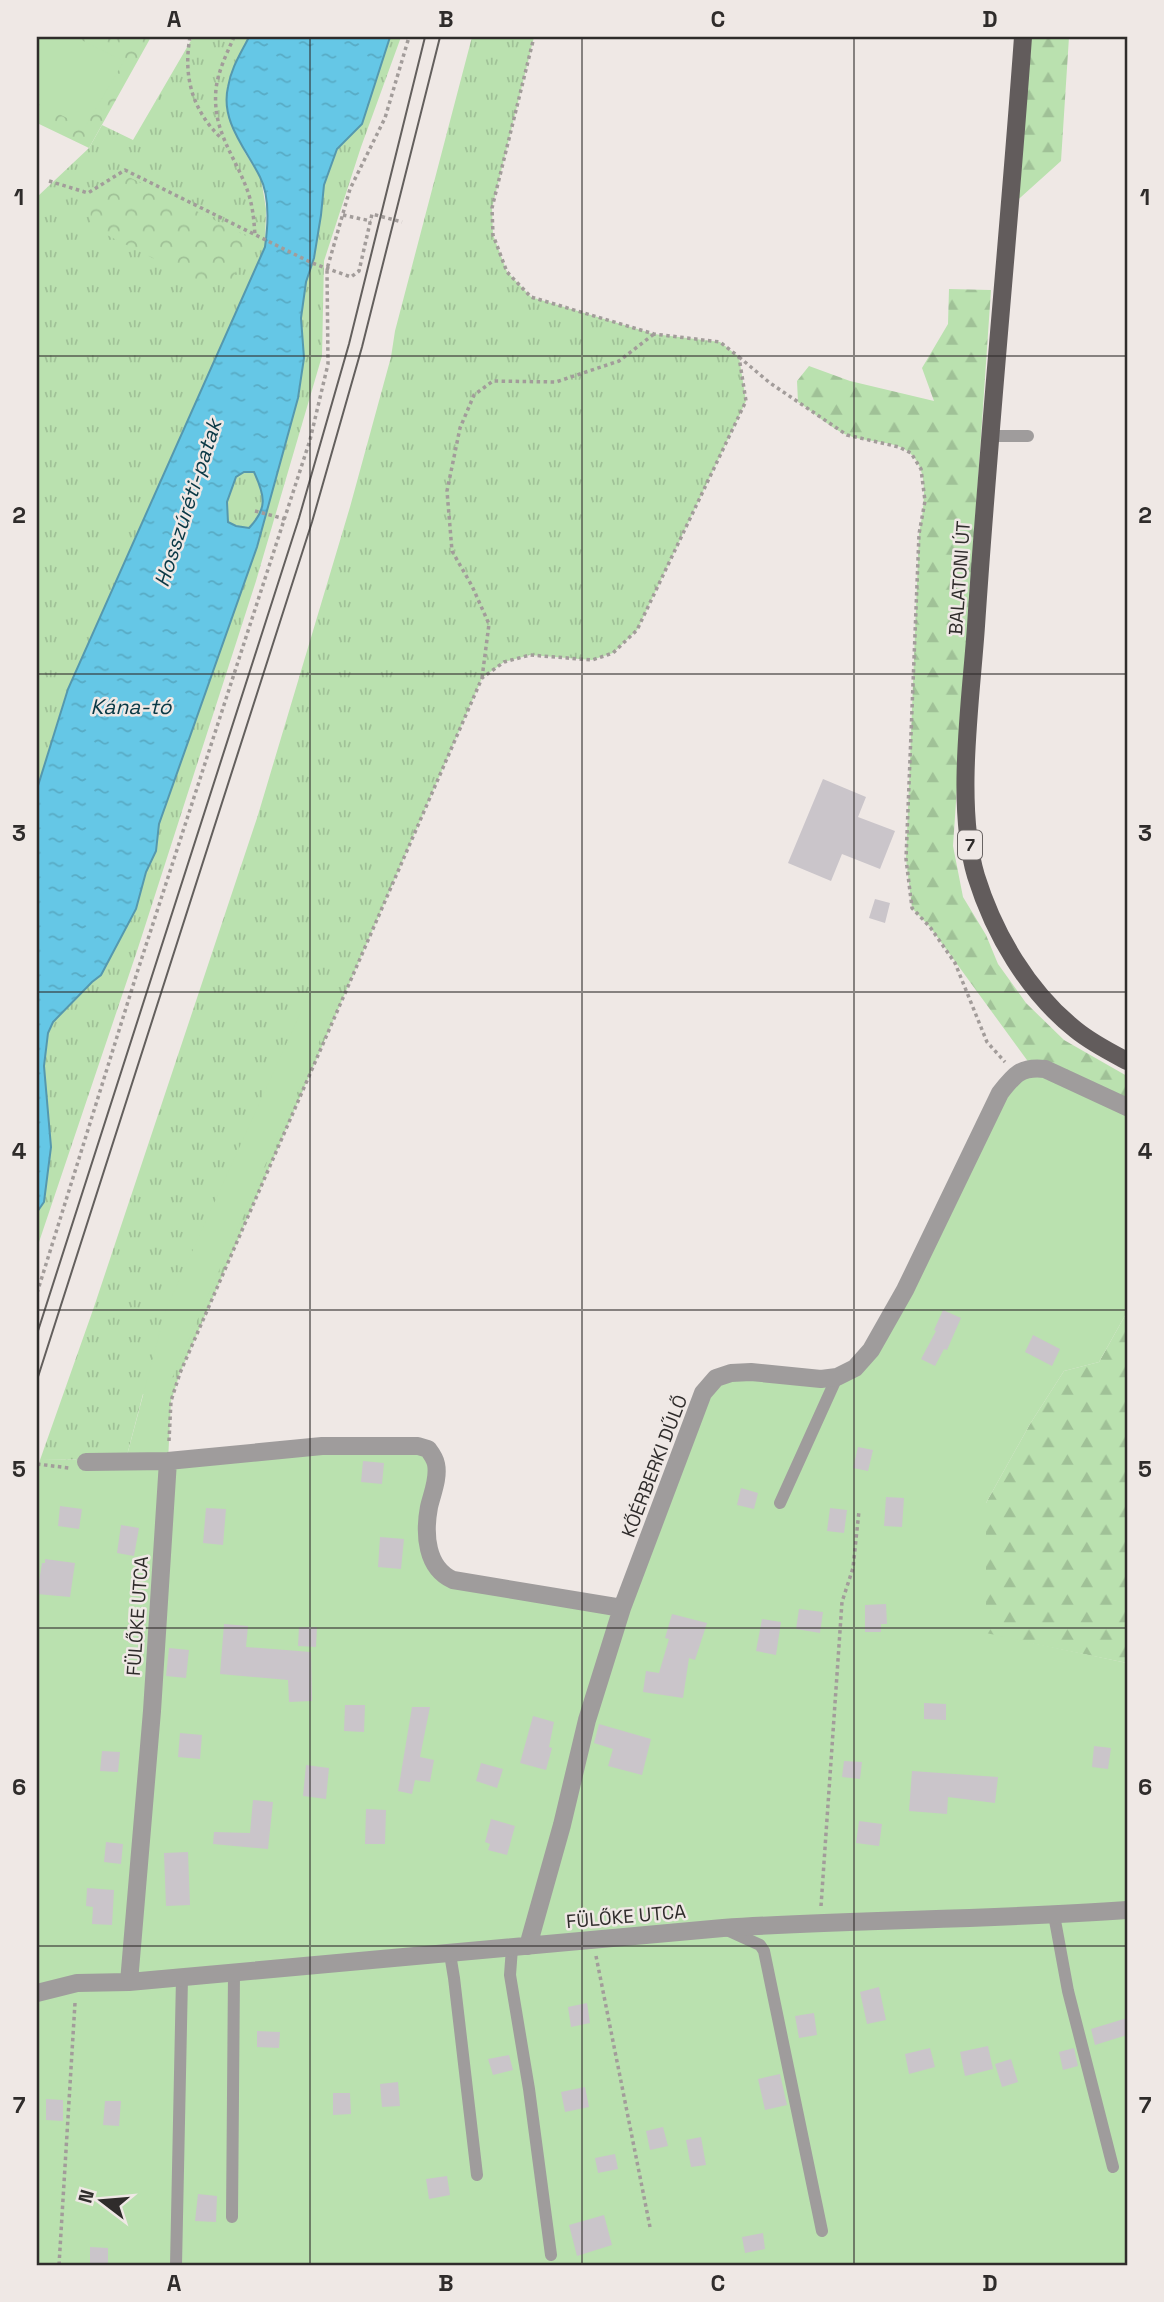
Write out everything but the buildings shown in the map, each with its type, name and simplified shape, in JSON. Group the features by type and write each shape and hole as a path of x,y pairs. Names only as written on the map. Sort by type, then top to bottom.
{"main road":[{"name":"BALATONI ÚT","path":"1023,37 967,767 968,833 976,875 994,922 1021,969 1055,1012 1077,1031 1127,1061"}],"street":[{"path":"837,1377 855,1368 871,1350 905,1290 1000,1093 1015,1074 1032,1067 1045,1069 1127,1107"},
{"name":"KŐÉRBERKI DŰLŐ","path":"520,1947 562,1825 587,1720 622,1608 704,1393 716,1378 732,1373 751,1372 821,1379 837,1377"},
{"path":"86,1462 168,1461 321,1446 418,1446 428,1449 436,1462 437,1476 426,1532 429,1554 441,1575 453,1580 622,1608"},
{"name":"FÜLŐKE UTCA","path":"129,1982 152,1711 168,1461"},
{"name":"FÜLŐKE UTCA","path":"37,1993 76,1983 182,1978 723,1928 1127,1910"}],"lane":[{"path":"991,436 1028,436"},
{"path":"780,1503 837,1377"},
{"path":"1054,1915 1068,1991 1113,2167"},
{"path":"723,1928 760,1945 764,1951 822,2231"},
{"path":"520,1947 510,1975 529,2089 551,2255"},
{"path":"450,1954 477,2175"},
{"path":"232,2217 234,1973"},
{"path":"176,2265 182,1978"}],"path":[{"path":"190,37 187,69 191,91 209,126 222,139"},
{"path":"234,37 216,86 216,105 222,139 248,191 256,236"},
{"path":"37,1293 140,963 285,519 325,384 328,364 327,269 351,189 385,118 409,37"},
{"path":"534,37 492,208 493,235 507,272 531,297 654,334 720,342 770,383 847,435 899,447 911,453 921,469 925,501 919,534 906,859 912,908 930,927 955,963 987,1042 1015,1074"},
{"path":"49,181 88,193 125,170 312,263 351,277 359,271 372,214 402,222"},
{"path":"343,215 370,221"},
{"path":"168,1461 171,1401 180,1373 482,678 489,624 452,551 447,491 460,428 474,395 493,382 556,382 619,361 654,334"},
{"path":"482,678 503,662 530,654 592,660 614,653 637,630 746,401 739,357"},
{"path":"256,511 285,519"},
{"path":"37,1464 80,1469 86,1462"},
{"path":"821,1923 821,1888 842,1602 853,1568 859,1511"},
{"path":"593,1940 650,2227"},
{"path":"59,2265 76,1983"}],"green space":[{"path":"37,37 151,37 89,148 37,123"},
{"path":"37,37 75,37 124,61 85,127 37,103"},
{"path":"193,37 249,37 239,56 229,116 245,153 261,178 266,209 265,247 65,697 37,789 37,197 89,148 102,125 133,140"},
{"path":"390,37 401,37 324,261 322,356 256,581 138,948 37,1248 37,1212 44,1202 51,1147 44,1066 48,1033 53,1022 101,975 136,909 146,872 156,851 159,824 257,547 304,358 301,318 306,282 314,257 324,185 337,149 362,124"},
{"path":"472,37 534,37 492,208 493,235 507,272 531,297 654,334 720,342 739,357 746,401 637,630 613,653 592,660 530,655 504,662 482,678 180,1373 171,1401 143,1394 126,1459 40,1460 94,1307 258,815 350,507"},
{"path":"1023,37 1069,37 1061,161 1010,207"},
{"path":"125,175 252,239 230,284 217,276 210,287 91,227 90,199"},
{"path":"949,289 991,290 953,846 963,897 986,935 998,964 1026,1003 1064,1040 1127,1076 1127,1107 1032,1067 930,927 912,908 906,859 919,534 924,498 922,473 918,463 900,447 847,435 798,402 797,381 809,366 850,381 934,401 922,368 948,324"},
{"path":"244,472 254,472 261,488 263,502 259,514 249,528 228,522 227,502 236,477"},
{"path":"309,994 336,1003 172,1378 168,1461 428,1449 428,1511 441,1575 622,1608 716,1378 821,1379 855,1368 1000,1093 1032,1067 1127,1107 1127,1312 1099,1362 1064,1371 1030,1424 986,1503 986,1633 1127,1663 1127,2265 37,2265 37,1471 40,1460 126,1459 166,1309"},
{"path":"1127,1312 1127,1663 986,1634 986,1503 1030,1424 1064,1371 1099,1362"}],"water":[{"name":"Kána-tó","path":"249,37 390,37 362,124 337,149 324,185 314,258 306,282 301,318 304,358 298,398 257,547 159,824 156,851 146,872 136,909 101,975 53,1022 48,1033 44,1066 51,1147 44,1202 37,1212 37,789 68,689 265,247 267,202 263,185 231,123 227,99 231,73","holes":["244,472 254,472 261,488 262,508 249,528 236,526 228,522 227,502 236,477"]}],"tram line":[{"path":"37,1334 299,518 349,344 425,37"},
{"path":"37,1380 312,522 362,347 440,37"}],"water label":[{"name":"Hosszúréti-patak","path":"188,503"}]}
